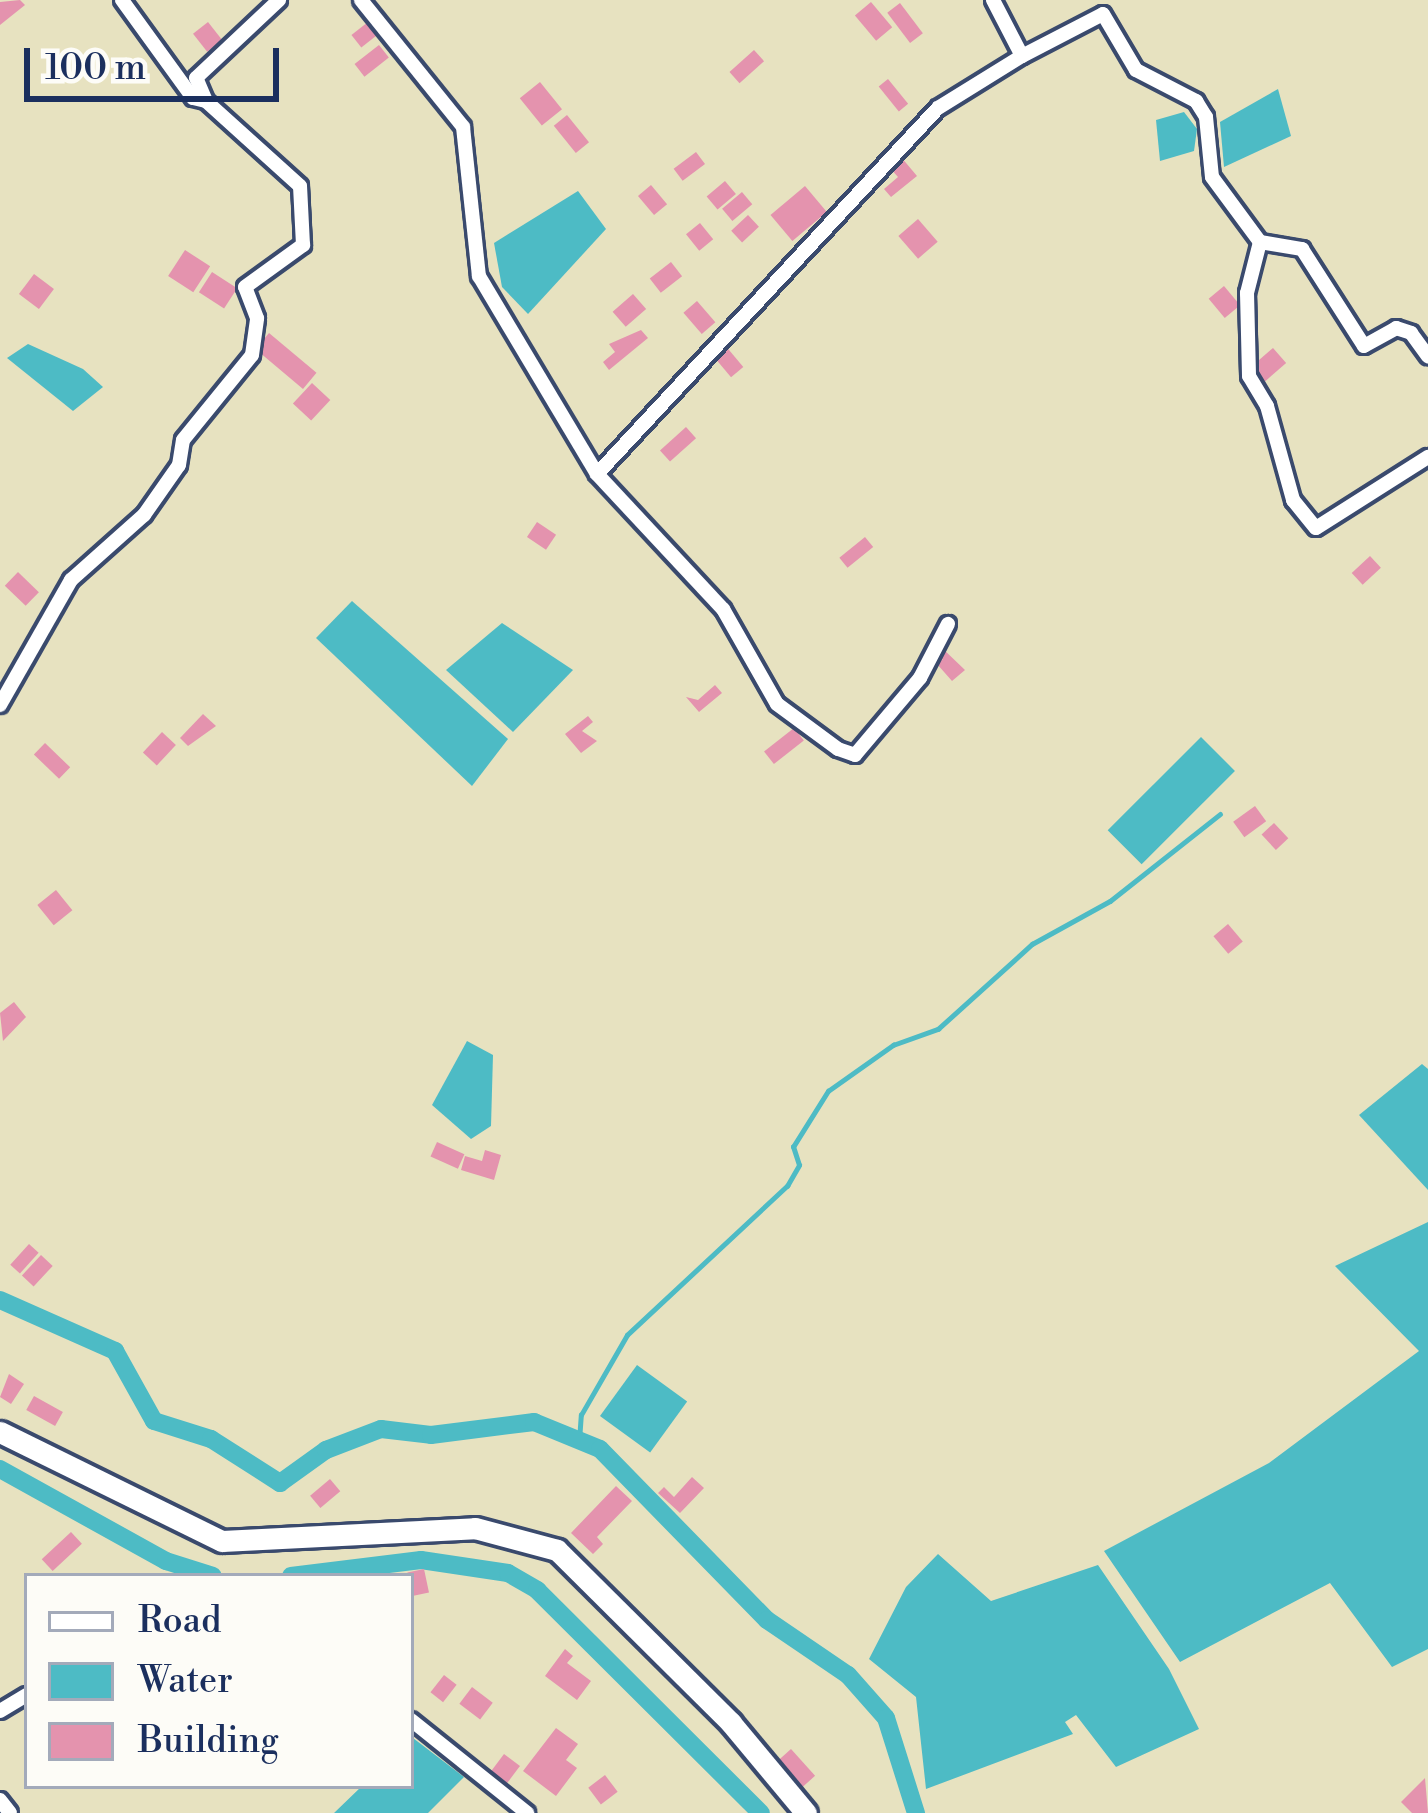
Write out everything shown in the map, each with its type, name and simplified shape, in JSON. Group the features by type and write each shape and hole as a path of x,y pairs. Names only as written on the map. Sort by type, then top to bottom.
{"street":[{"path":"122,0 193,98 206,101"},
{"path":"0,705 71,580 144,515 179,465 183,440 252,355 257,318 244,287 303,245 299,185 206,101 196,78 279,0"},
{"path":"361,0 463,127 479,276 597,474 723,609 777,704 838,749 855,755 920,678 948,624"},
{"path":"993,0 1022,56"},
{"path":"597,474 734,322 817,246 938,108 1022,56 1103,14 1136,70 1196,101 1206,117 1212,177 1260,242 1302,250 1364,346 1396,328 1428,356"},
{"path":"1260,242 1247,292 1249,376 1268,406 1293,500 1316,528 1428,457"},
{"path":"0,1432 222,1541 475,1528 557,1550 731,1723 806,1813"},
{"path":"414,1722 527,1813"},
{"path":"0,1800 10,1813"}],"water":[{"path":"1278,89 1291,136 1224,167 1220,122"},
{"path":"1184,112 1197,129 1194,151 1160,161 1156,120"},
{"path":"578,191 606,229 528,314 502,287 494,243"},
{"path":"28,344 83,369 103,387 73,411 7,358"},
{"path":"352,601 508,739 472,786 316,638"},
{"path":"502,623 573,670 513,732 446,670"},
{"path":"1201,737 1235,771 1142,864 1108,830"},
{"path":"467,1041 493,1055 491,1126 471,1139 432,1105"},
{"path":"1422,1064 1428,1069 1428,1190 1359,1115"},
{"path":"1428,1222 1428,1649 1392,1667 1330,1583 1180,1662 1104,1551 1269,1463 1419,1351 1335,1266"},
{"path":"637,1365 687,1401 650,1452 600,1416"},
{"path":"938,1554 991,1601 1098,1565 1169,1669 1199,1729 1116,1767 1076,1715 1065,1722 1073,1734 926,1789 916,1697 869,1659 906,1587"},
{"path":"414,1739 464,1777 428,1813 334,1813 359,1789 414,1789"}],"building":[{"path":"20,0 25,5 0,25 0,2"},
{"path":"871,2 892,27 876,41 855,15"},
{"path":"900,3 923,33 910,43 887,13"},
{"path":"208,22 222,40 207,52 193,34"},
{"path":"368,22 378,35 361,48 351,35"},
{"path":"379,45 389,58 364,77 355,64"},
{"path":"754,50 764,61 740,83 729,72"},
{"path":"888,79 908,104 899,111 879,87"},
{"path":"540,82 562,109 542,126 520,98"},
{"path":"567,115 589,142 576,153 554,126"},
{"path":"696,152 705,164 683,181 674,169"},
{"path":"901,157 917,176 891,197 884,189 898,177 889,167"},
{"path":"725,181 736,194 718,209 707,196"},
{"path":"651,185 667,204 654,215 638,196"},
{"path":"805,186 827,212 792,241 771,215"},
{"path":"742,192 752,204 732,221 722,209"},
{"path":"748,215 759,227 742,242 731,231"},
{"path":"918,219 938,242 918,259 898,236"},
{"path":"700,223 713,239 699,251 686,234"},
{"path":"185,250 210,266 193,292 168,276"},
{"path":"671,262 682,276 661,293 650,279"},
{"path":"212,272 237,288 224,308 199,292"},
{"path":"34,274 54,289 39,309 19,294"},
{"path":"1224,286 1240,305 1225,318 1209,299"},
{"path":"633,294 646,309 626,327 613,312"},
{"path":"697,301 715,322 702,334 683,313"},
{"path":"641,330 648,338 609,370 603,362 615,352 609,344"},
{"path":"269,333 316,373 303,389 256,349"},
{"path":"724,344 743,367 731,377 712,354"},
{"path":"1273,348 1286,363 1265,381 1252,366"},
{"path":"312,383 330,400 311,421 293,403"},
{"path":"686,427 696,438 670,462 660,450"},
{"path":"537,522 556,535 546,550 527,537"},
{"path":"865,537 873,547 848,568 839,558"},
{"path":"1370,556 1381,568 1363,585 1352,573"},
{"path":"18,572 39,592 26,606 5,586"},
{"path":"941,647 965,670 952,681 937,664 943,659 936,660"},
{"path":"715,685 722,693 699,712 686,697 698,700"},
{"path":"203,714 216,726 188,746 180,738"},
{"path":"588,716 593,722 582,731 597,741 581,753 565,734"},
{"path":"794,728 804,741 774,764 764,751"},
{"path":"162,732 176,745 157,765 143,752"},
{"path":"45,743 70,767 59,779 34,755"},
{"path":"1255,806 1266,821 1244,837 1233,822"},
{"path":"1274,823 1288,838 1276,850 1262,835"},
{"path":"56,890 72,910 54,925 37,905"},
{"path":"1228,924 1243,942 1228,954 1213,936"},
{"path":"14,1002 26,1017 3,1041 0,1013"},
{"path":"437,1142 464,1154 458,1169 430,1157"},
{"path":"485,1150 501,1155 494,1180 461,1170 465,1156 482,1161"},
{"path":"29,1244 39,1253 20,1274 10,1265"},
{"path":"41,1255 53,1266 34,1286 22,1275"},
{"path":"9,1374 24,1384 11,1404 0,1397"},
{"path":"34,1396 63,1412 55,1426 26,1410"},
{"path":"692,1477 704,1488 680,1513 658,1493 664,1487 674,1497"},
{"path":"330,1479 340,1491 320,1508 310,1496"},
{"path":"616,1486 632,1501 597,1537 603,1544 593,1554 571,1533"},
{"path":"71,1532 82,1544 53,1571 42,1559"},
{"path":"424,1569 429,1592 414,1596 414,1573 407,1573"},
{"path":"565,1649 573,1656 567,1663 591,1681 577,1700 545,1676"},
{"path":"444,1675 457,1685 443,1702 430,1692"},
{"path":"472,1687 493,1703 480,1719 459,1704"},
{"path":"556,1728 578,1744 566,1760 577,1768 556,1796 523,1771"},
{"path":"791,1749 815,1776 802,1788 778,1761"},
{"path":"504,1754 520,1766 503,1789 487,1777"},
{"path":"605,1775 618,1792 601,1804 588,1788"},
{"path":"1425,1778 1428,1813 1412,1813 1401,1802"}],"waterway":[{"path":"579,1441 581,1415 627,1335 787,1186 799,1165 793,1147 828,1091 893,1045 938,1029 1032,944 1110,901 1220,814"},
{"path":"0,1300 115,1351 154,1421 211,1439 280,1483 326,1450 381,1429 431,1435 534,1422 600,1449 767,1620 848,1675 886,1718 916,1813"},
{"path":"0,1469 166,1561 204,1573"},
{"path":"315,1573 421,1560 508,1573 537,1590 761,1813"}]}
